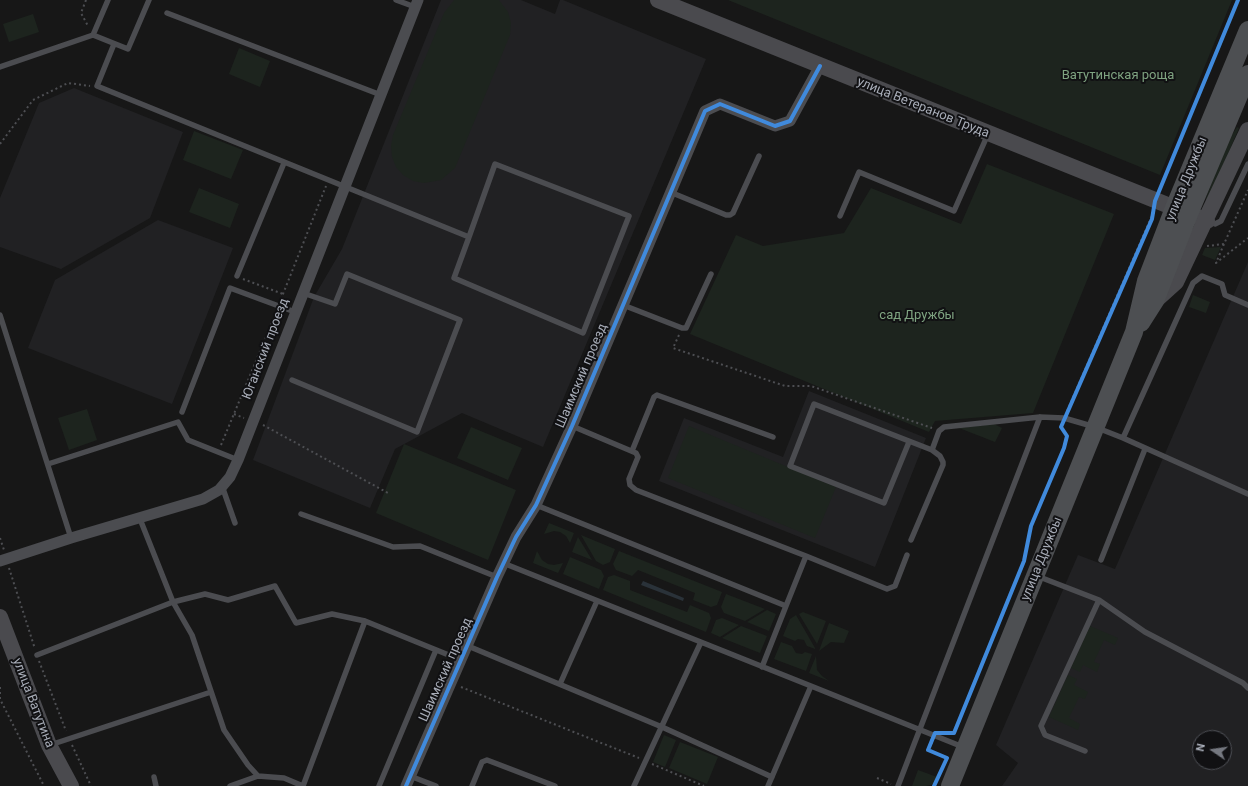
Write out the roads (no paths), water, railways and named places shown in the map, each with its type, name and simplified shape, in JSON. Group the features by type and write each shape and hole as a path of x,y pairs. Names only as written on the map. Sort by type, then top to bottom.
{"main road":[{"name":"улица Ветеранов Труда","path":"658,0 1207,221"},
{"name":"улица Дружбы","path":"1134,332 1155,301 1182,211 1248,30"},
{"name":"улица Дружбы","path":"950,786 1134,332 1146,281 1182,211 1248,74"},
{"path":"1155,301 1176,282 1207,221 1248,130"},
{"name":"улица Ватутина","path":"0,617 49,745 71,786"}],"street":[{"name":"Юганский проезд","path":"3,560 71,538 140,519 203,499 219,490 230,477 238,460 416,4"},
{"name":"Шаимский проезд","path":"408,781 503,563 516,536 536,505 572,426 705,111 720,104 775,126 790,121 820,66"}],"lane":[{"path":"93,35 108,0"},
{"path":"0,67 93,35 128,49 149,0"},
{"path":"396,0 416,4"},
{"path":"167,13 380,95"},
{"path":"114,44 97,86 284,163 470,237"},
{"path":"840,216 859,172 954,211 988,134"},
{"path":"670,192 726,215 730,215 733,213 759,156"},
{"path":"237,276 284,163"},
{"path":"495,164 629,216 583,333 454,278 470,237 495,164"},
{"path":"1207,221 1215,224 1221,221 1248,164"},
{"path":"292,380 417,432 460,320 347,274 335,304 303,293"},
{"path":"623,305 682,328 686,328 711,274"},
{"path":"1123,438 1193,283 1202,276 1222,284 1225,295 1248,305"},
{"path":"182,412 230,288 295,312"},
{"path":"0,316 71,538"},
{"path":"632,451 654,397 657,395 772,437"},
{"path":"909,442 884,503 790,466 814,404 932,450 940,456 943,462 911,540"},
{"path":"897,786 1040,417"},
{"path":"932,450 939,431 944,427 1040,417 1064,418 1095,426 1248,494"},
{"path":"48,464 178,422 188,440 238,460"},
{"path":"572,426 636,453 638,458 629,480 630,485 636,490 887,589 894,586 907,555"},
{"path":"1101,560 1145,449"},
{"path":"222,486 235,523"},
{"path":"536,505 786,606"},
{"path":"301,514 393,547 420,546 497,577"},
{"path":"140,519 173,602 192,635 224,730 248,765 258,776"},
{"path":"762,667 806,556"},
{"path":"503,563 966,748"},
{"path":"1035,575 1099,600 1145,632 1243,683 1248,688"},
{"path":"37,655 173,602 205,594 228,600 275,586 296,623 332,614 365,621 461,660"},
{"path":"1085,751 1045,735 1041,726 1099,600"},
{"path":"560,684 597,601"},
{"path":"230,786 258,776 284,778 303,786 365,621"},
{"path":"634,786 701,642"},
{"path":"468,646 662,727 772,777"},
{"path":"379,786 436,650"},
{"path":"768,786 810,686"},
{"path":"49,745 211,692"},
{"path":"472,786 482,762 487,760 555,786"},
{"path":"154,777 156,786"},
{"path":"408,781 436,786"}],"park label":[{"name":"Ватутинская роща","path":"1118,76"},
{"name":"сад Дружбы","path":"917,316"}]}
